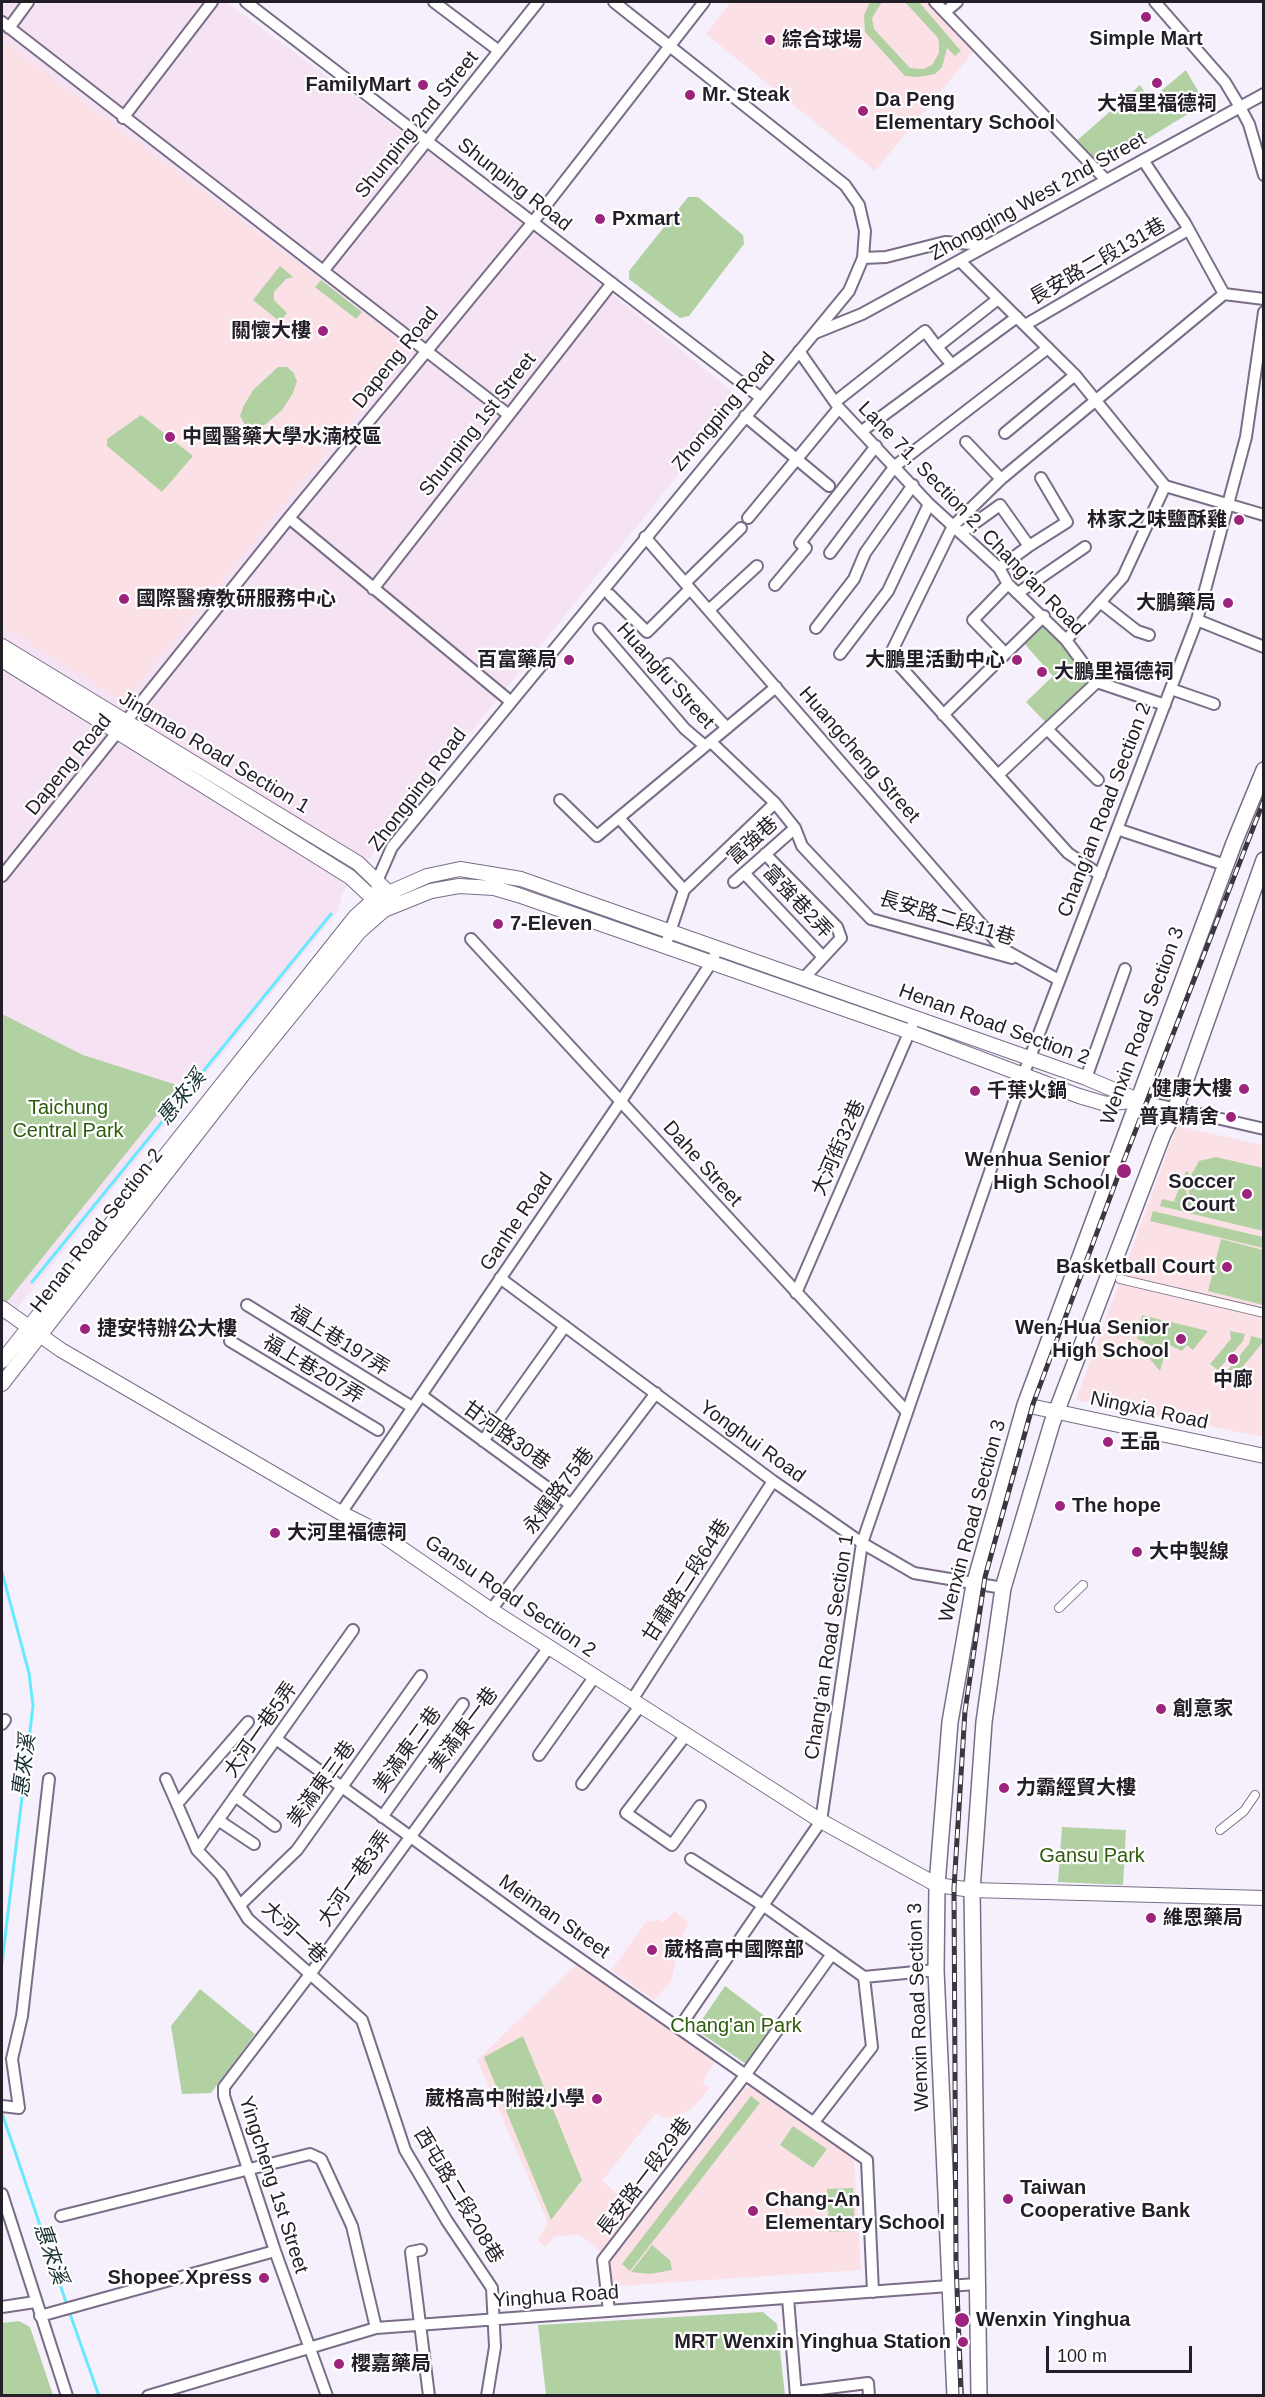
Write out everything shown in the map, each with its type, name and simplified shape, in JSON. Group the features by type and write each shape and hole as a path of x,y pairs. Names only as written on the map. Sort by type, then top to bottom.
{"main road":[{"name":"Wenxin Road Section 3","path":"955,2396 936,1970 936,1885 950,1722 974,1585 1025,1405 1263,770"},
{"path":"979,2396 972,1890 984,1722 1003,1587 1056,1410 1163,1134 1175,1110 1263,860"}],"street":[{"path":"28,2 5,25 509,415"},
{"path":"123,118 212,2"},
{"name":"Shunping Road","path":"246,2 760,397"},
{"path":"435,2 499,51"},
{"name":"Shunping 2nd Street","path":"324,270 538,2"},
{"name":"Zhongping Road","path":"379,905 378,879 392,848 620,566 849,291 863,258 864,231 859,205 851,192 614,2"},
{"name":"Dapeng Road","path":"2,876 426,350 533,222 704,2"},
{"path":"935,2 1106,180"},
{"path":"945,12 957,2"},
{"path":"1155,2 1225,82 1249,124 1263,175"},
{"name":"Zhongqing West 2nd Street","path":"814,333 862,314 1263,94"},
{"path":"1143,160 1188,230 1224,294"},
{"name":"長安路二段131巷","path":"862,431 952,365 1021,321 1188,230"},
{"path":"863,258 886,257 945,242 987,245"},
{"path":"960,261 1096,398 1165,486 1263,515"},
{"name":"Shunping 1st Street","path":"373,590 612,283"},
{"path":"1100,875 1068,853 890,655 957,530 1001,479 1224,294 1263,299"},
{"path":"937,347 998,299"},
{"name":"Chang’an Road Section 2","path":"1024,1073 1197,620 1246,437 1263,312"},
{"path":"748,518 797,460 837,405 925,332 952,365"},
{"path":"830,553 896,466 1048,348"},
{"name":"Lane 71, Section 2, Chang'an Road","path":"798,351 837,405 929,504 999,568 1008,584 1044,616 1066,640 1097,682"},
{"path":"1005,432 1075,375"},
{"path":"745,416 829,486"},
{"path":"966,442 1001,479"},
{"path":"775,585 806,548 800,543 876,446"},
{"path":"999,568 1067,522 1041,478"},
{"path":"816,628 854,579 865,553 913,485"},
{"path":"1066,640 1123,578 1165,486"},
{"path":"840,654 888,591 929,504"},
{"path":"957,530 1000,505 1029,546"},
{"path":"290,518 373,590 510,701"},
{"path":"610,595 647,632 741,528"},
{"name":"Huangcheng Street","path":"645,537 1003,949 1059,980"},
{"path":"1018,593 1085,547"},
{"path":"709,610 757,566"},
{"path":"1005,653 973,620 1008,584"},
{"path":"1100,602 1137,632 1149,635"},
{"path":"943,715 1044,616"},
{"path":"1197,620 1263,647"},
{"name":"Huangfu Street","path":"599,629 685,729 708,744 776,803"},
{"name":"Jingmao Road Section 1","path":"2,646 350,877 379,905"},
{"name":"Jingmao Road Section 1","path":"2,660 358,863 378,879 399,903"},
{"path":"668,664 727,728"},
{"path":"998,775 1097,682 1165,705"},
{"path":"560,800 597,836 776,687"},
{"path":"1171,688 1214,704"},
{"path":"1047,729 1098,780"},
{"path":"664,947 684,890 776,803"},
{"name":"長安路二段11巷","path":"776,803 795,828 802,846 871,919 1022,961"},
{"path":"619,818 684,890"},
{"name":"富強巷","path":"734,882 795,828"},
{"path":"1117,829 1226,865"},
{"path":"765,854 837,927 841,938 804,978"},
{"name":"Henan Road Section 2","path":"2,1384 389,891 427,876 460,869 521,879 1086,1078 1138,1100"},
{"name":"富強巷2弄","path":"744,873 823,957"},
{"name":"Henan Road Section 2","path":"2,1361 355,917 379,905 399,903 431,891 459,886 494,888 910,1032 1024,1073 1079,1096 1106,1104 1138,1100"},
{"name":"Dahe Street","path":"471,939 907,1412"},
{"name":"Ganhe Road","path":"340,1513 621,1101 711,963 718,948"},
{"path":"1086,1078 1125,969"},
{"name":"大河街32巷","path":"796,1293 916,1018"},
{"name":"Chang’an Road Section 1","path":"679,2028 820,1821 862,1543 1024,1073"},
{"path":"1138,1100 1263,1129"},
{"name":"Yonghui Road","path":"500,1278 773,1481 862,1543 914,1574 974,1585 1003,1587"},
{"path":"1120,1279 1211,1304 1263,1313"},
{"name":"福上巷197弄","path":"247,1305 412,1407"},
{"name":"Gansu Road Section 2","path":"2,1308 40,1336 340,1513 375,1530 491,1610 820,1821 936,1885 972,1890 1263,1898"},
{"path":"483,1441 565,1326"},
{"name":"福上巷207弄","path":"230,1341 378,1430"},
{"name":"永輝路75巷","path":"491,1610 656,1393"},
{"name":"甘河路30巷","path":"421,1395 571,1505"},
{"name":"Ningxia Road","path":"1025,1405 1263,1456"},
{"name":"甘肅路二段64巷","path":"582,1784 636,1703 773,1481"},
{"path":"1059,1608 1083,1585"},
{"name":"大河一巷5弄","path":"197,1850 353,1630"},
{"name":"美滿東一巷","path":"408,1836 549,1647"},
{"name":"美滿東三巷","path":"241,1904 297,1850 421,1676"},
{"path":"539,1755 595,1676"},
{"name":"美滿東二巷","path":"382,1816 463,1704"},
{"path":"177,1804 248,1722"},
{"path":"686,1735 626,1814 672,1845 700,1806"},
{"name":"Meiman Street","path":"276,1739 408,1836 867,2160 873,2292"},
{"path":"2,2106 19,2108 12,2060 22,2016 49,1779"},
{"name":"大河一巷","path":"166,1779 197,1850 221,1875 248,1918 362,2020 394,2120"},
{"path":"1220,1830 1244,1811 1255,1795"},
{"path":"236,1796 275,1826"},
{"path":"218,1820 254,1844"},
{"name":"大河一巷3弄","path":"310,1973 408,1836"},
{"path":"691,1859 764,1906 864,1977 936,1970"},
{"name":"長安路一段29巷","path":"609,2311 603,2260 746,2074 832,1954"},
{"name":"Yingcheng 1st Street","path":"310,1973 224,2087 224,2096 275,2251 327,2396"},
{"path":"814,2122 872,2047 864,1977"},
{"name":"西屯路二段208巷","path":"394,2120 405,2150 447,2221 492,2288 495,2347 488,2396"},
{"path":"61,2216 310,2154 321,2159 352,2226 376,2328"},
{"path":"2,2194 35,2302 44,2316 67,2396"},
{"path":"421,2250 411,2252 422,2324 429,2396"},
{"path":"44,2316 275,2251"},
{"name":"Yinghua Road","path":"148,2396 376,2328 976,2284"},
{"path":"788,2298 796,2394 868,2383 869,2396"},
{"path":"2,2307 35,2302"}],"shaded area":[{"path":"2,2 226,2 512,213 740,398 343,891 338,911 2,1327"},
{"name":"Da Peng Elementary School","path":"731,2 927,2 974,51 875,171 706,34"},
{"name":"中國醫藥大學水湳校區","path":"2,40 403,343 403,357 127,697 117,697 2,626"},
{"name":"Wen-Hua Senior High School","path":"1177,1126 1263,1145 1263,1437 1076,1400"},
{"name":"葳格高中國際部","path":"675,1911 688,1922 681,1938 671,1982 654,2000 611,1970 648,1920 654,1922 657,1919 663,1922"},
{"name":"葳格高中附設小學","path":"579,1962 718,2058 703,2083 710,2088 691,2110 666,2119 656,2113 602,2181 637,2210 603,2254 580,2235 555,2236 545,2247 537,2240 548,2223 477,2060"},
{"name":"Chang-An Elementary School","path":"753,2086 854,2160 861,2270 617,2286 611,2280 610,2262 745,2088"}],"green space":[{"path":"870,2 882,2 872,18 874,29 910,68 923,69 932,65 939,53 939,44 938,38 905,2 919,2 961,51 955,56 947,48 942,67 935,74 918,77 905,76 865,32 864,15"},
{"path":"1186,70 1198,91 1201,106 1101,167 1073,144 1140,85 1150,100"},
{"path":"688,197 698,197 743,235 744,244 689,316 680,318 629,279 629,271"},
{"path":"280,266 293,277 286,279 274,292 274,300 287,313 280,322 253,300"},
{"path":"321,280 362,312 356,319 315,287"},
{"path":"278,367 287,367 293,372 297,381 293,393 282,410 266,424 255,429 247,428 240,416 244,405 254,389"},
{"path":"141,415 193,456 162,492 107,446 107,439"},
{"path":"1044,620 1093,681 1048,725 1026,702 1053,676 1022,641"},
{"name":"Taichung Central Park","path":"2,1014 83,1055 180,1086 2,1308"},
{"path":"1216,1157 1263,1168 1263,1231 1160,1206 1162,1199 1180,1203 1174,1201 1186,1171 1189,1172 1185,1186 1188,1199 1196,1208 1190,1199 1187,1182 1199,1161"},
{"path":"1153,1211 1263,1237 1263,1248 1150,1221"},
{"path":"1221,1239 1263,1250 1263,1305 1208,1291"},
{"path":"1142,1315 1165,1321 1160,1342 1167,1321 1208,1331 1193,1350 1187,1345 1182,1351 1168,1344 1160,1371 1148,1357 1155,1359 1156,1357 1134,1352 1134,1350 1143,1350 1145,1342 1137,1339"},
{"path":"1230,1331 1245,1334 1243,1341 1218,1370 1210,1364 1231,1339"},
{"path":"1251,1336 1263,1339 1263,1342 1231,1381 1224,1375 1249,1344"},
{"name":"Gansu Park","path":"1062,1827 1126,1830 1123,1885 1058,1882"},
{"name":"Chang'an Park","path":"725,1986 778,2026 755,2062 746,2064 702,2034 697,2027"},
{"path":"200,1989 255,2034 211,2093 182,2094 171,2026"},
{"path":"523,2036 582,2180 551,2220 484,2057"},
{"path":"751,2096 760,2103 630,2271 622,2264"},
{"path":"793,2126 827,2149 813,2168 780,2145"},
{"path":"853,2188 855,2231 829,2232 827,2189"},
{"path":"652,2245 670,2260 672,2270 651,2274 631,2272"},
{"path":"763,2312 777,2324 785,2395 546,2395 538,2325"},
{"path":"19,2321 30,2327 53,2395 2,2395 2,2323"}],"waterway":[{"name":"惠來溪","path":"32,1282 331,914"},
{"name":"惠來溪","path":"2,1572 29,1673 33,1706 2,1963"},
{"name":"惠來溪","path":"2,2113 67,2305"},
{"name":"惠來溪","path":"69,2311 99,2396"}],"railway":[{"path":"961,2396 956,2262 954,1888 965,1711 985,1577 1033,1404 1121,1168 1264,800"}],"place":[{"name":"Simple Mart","path":"1146,17"},
{"name":"綜合球場","path":"770,40"},
{"name":"大福里福德祠","path":"1157,83"},
{"name":"FamilyMart","path":"423,85"},
{"name":"Mr. Steak","path":"690,95"},
{"name":"Da Peng Elementary School","path":"863,111"},
{"name":"Pxmart","path":"600,219"},
{"name":"關懷大樓","path":"323,331"},
{"name":"中國醫藥大學水湳校區","path":"170,437"},
{"name":"林家之味鹽酥雞","path":"1239,520"},
{"name":"國際醫療敎研服務中心","path":"124,599"},
{"name":"大鵬藥局","path":"1228,603"},
{"name":"百富藥局","path":"569,660"},
{"name":"大鵬里活動中心","path":"1017,660"},
{"name":"大鵬里福德祠","path":"1042,672"},
{"name":"7-Eleven","path":"498,924"},
{"name":"健康大樓","path":"1244,1089"},
{"name":"千葉火鍋","path":"975,1091"},
{"name":"普真精舍","path":"1231,1117"},
{"name":"Wenhua Senior High School","path":"1124,1171"},
{"name":"Soccer Court","path":"1247,1194"},
{"name":"Basketball Court","path":"1227,1267"},
{"name":"捷安特辦公大樓","path":"85,1329"},
{"name":"Wen-Hua Senior High School","path":"1181,1339"},
{"name":"中廊","path":"1233,1359"},
{"name":"王品","path":"1108,1442"},
{"name":"The hope","path":"1060,1506"},
{"name":"大河里福德祠","path":"275,1533"},
{"name":"大中製線","path":"1137,1552"},
{"name":"創意家","path":"1161,1709"},
{"name":"力霸經貿大樓","path":"1004,1788"},
{"name":"維恩藥局","path":"1151,1918"},
{"name":"葳格高中國際部","path":"652,1950"},
{"name":"葳格高中附設小學","path":"597,2099"},
{"name":"Taiwan Cooperative Bank","path":"1008,2199"},
{"name":"Chang-An Elementary School","path":"753,2211"},
{"name":"Shopee Xpress","path":"264,2278"},
{"name":"Wenxin Yinghua","path":"962,2320"},
{"name":"MRT Wenxin Yinghua Station","path":"963,2342"},
{"name":"櫻嘉藥局","path":"339,2364"}]}
